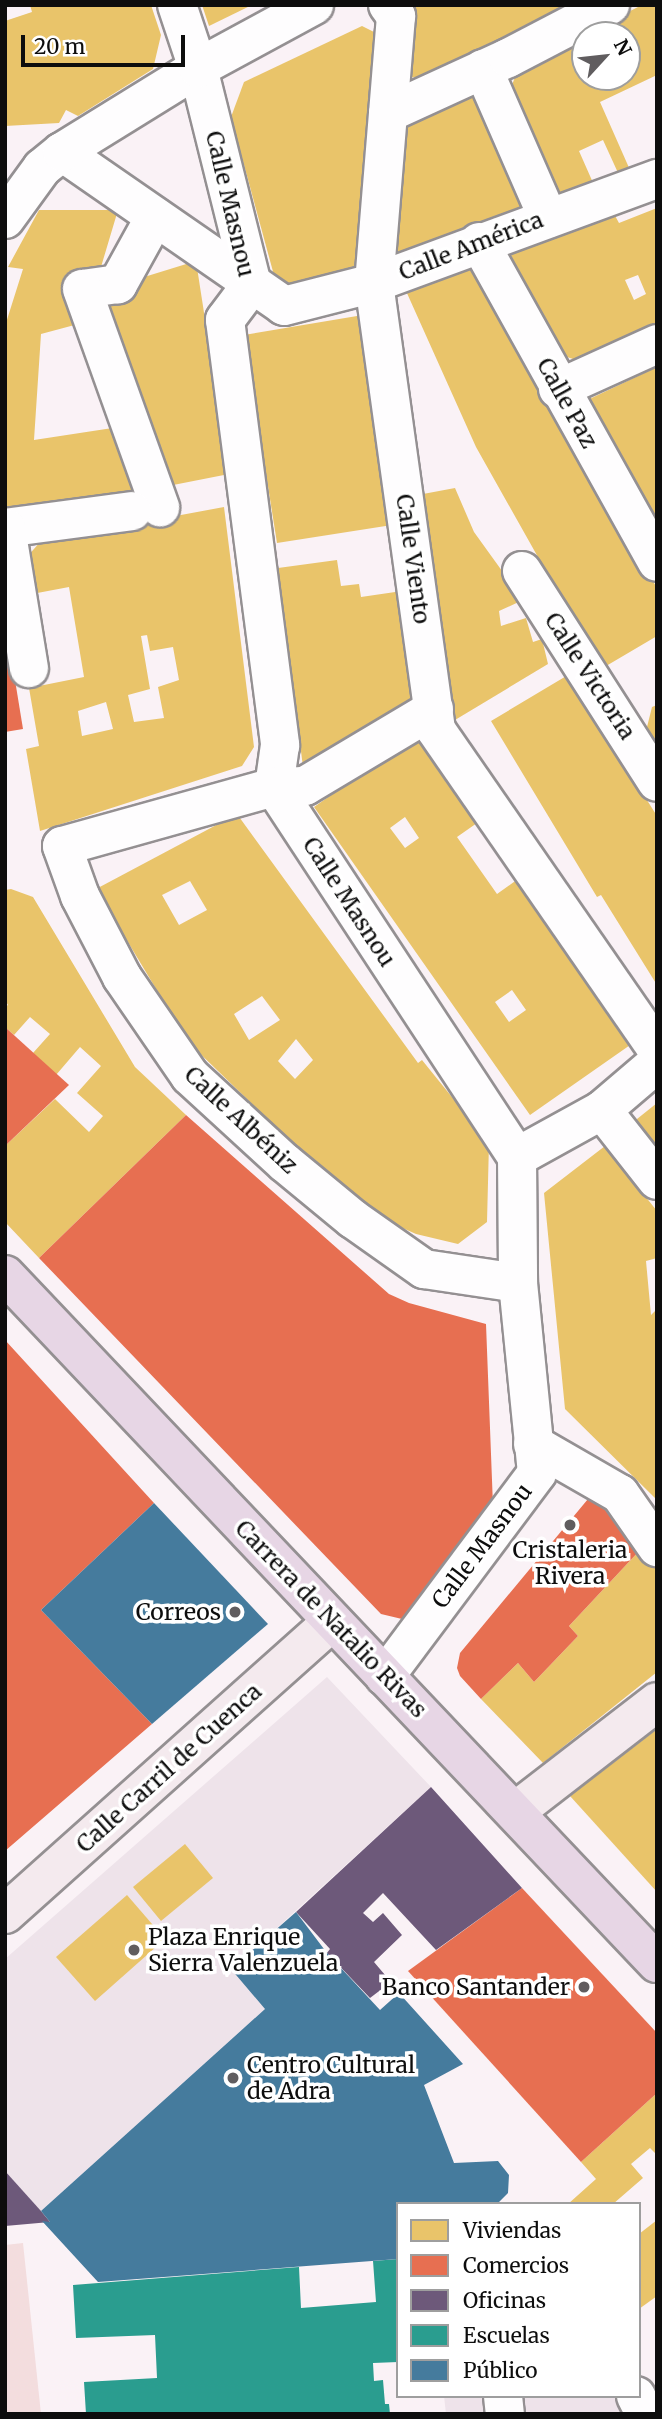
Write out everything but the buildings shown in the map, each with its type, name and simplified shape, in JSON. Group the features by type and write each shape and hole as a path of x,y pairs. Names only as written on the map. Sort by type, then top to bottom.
{"highway":[{"name":"Carrera de Natalio Rivas","path":"5,1275 332,1622 516,1811 657,1963"}],"street":[{"name":"Calle Masnou","path":"177,5 198,68 251,284 225,320 280,745 274,788 517,1157 518,1283 537,1472 386,1676"},
{"path":"5,219 42,167 62,152 198,68 314,5"},
{"name":"Calle Viento","path":"388,5 396,16 374,283 436,730 657,1049"},
{"path":"388,113 610,5"},
{"path":"483,69 548,218"},
{"path":"62,152 251,284"},
{"name":"Calle América","path":"251,284 284,306 374,283 479,242 657,179"},
{"path":"29,668 6,528 146,509 82,289 118,284 155,217"},
{"name":"Calle Paz","path":"479,242 558,389 654,552"},
{"path":"558,389 657,344"},
{"name":"Calle Victoria","path":"522,571 657,782"},
{"path":"274,788 305,786 434,709"},
{"name":"Calle Albéniz","path":"274,788 62,846 80,896 122,977 190,1076 285,1163 353,1219 424,1269 518,1283"},
{"path":"517,1157 602,1110 657,1063"},
{"path":"602,1110 657,1180"},
{"path":"533,1444 620,1494 657,1547"},
{"name":"Calle Carril de Cuenca","path":"5,1914 332,1622"},
{"path":"516,1811 657,1702"},
{"path":"637,2398 645,2414"}],"shaded area":[{"name":"Plaza Enrique Sierra Valenzuela","path":"327,1677 431,1787 232,1969 265,2009 41,2211 5,2171 5,1959"},
{"path":"23,2243 41,2414 5,2414 5,2245"},
{"path":"641,2378 657,2414 446,2414 444,2398 641,2398"}],"place":[{"name":"Cristaleria Rivera","path":"570,1525"},
{"name":"Correos","path":"235,1612"},
{"name":"Plaza Enrique Sierra Valenzuela","path":"134,1950"},
{"name":"Banco Santander","path":"584,1987"},
{"name":"Centro Cultural de Adra","path":"233,2078"}]}
